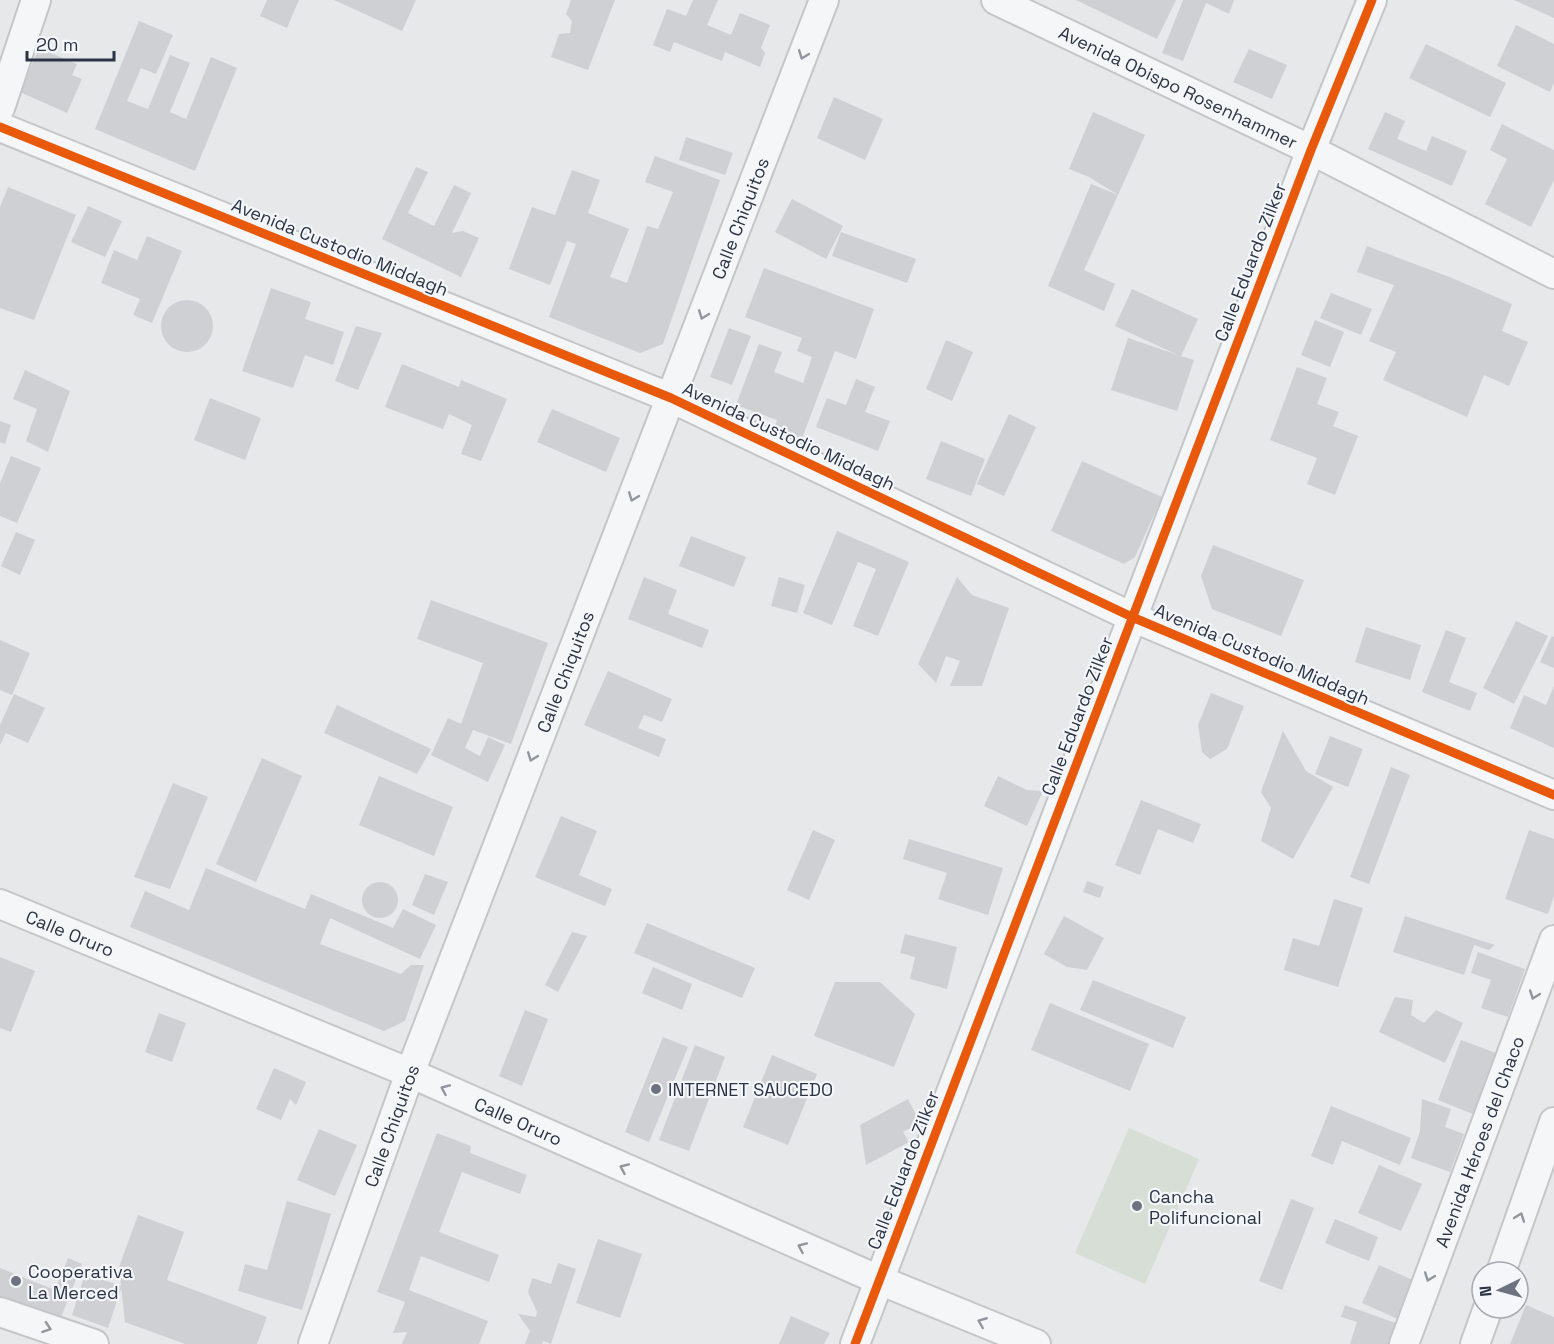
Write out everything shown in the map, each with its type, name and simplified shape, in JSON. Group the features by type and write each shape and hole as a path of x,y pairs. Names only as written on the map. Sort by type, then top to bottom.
{"street":[{"path":"0,108 36,0"},
{"name":"Calle Chiquitos","path":"314,1344 410,1073 824,0"},
{"name":"Avenida Obispo Rosenhammer","path":"996,0 1311,150 1554,274"},
{"name":"Calle Eduardo Zilker","path":"855,1344 1311,150 1372,0"},
{"name":"Avenida Custodio Middagh","path":"0,127 671,398 1132,617 1554,795"},
{"name":"Calle Oruro","path":"0,904 410,1073 879,1280 1036,1344"},
{"name":"Avenida Héroes del Chaco","path":"1404,1344 1554,940"},
{"path":"1505,1260 1554,1122"},
{"path":"0,1312 94,1344"},
{"path":"1475,1344 1484,1320"}],"shaded area":[{"name":"Cancha Polifuncional","path":"1129,1128 1199,1159 1145,1284 1075,1253"}],"building":[{"path":"267,0 299,0 287,28 260,16"},
{"path":"334,0 416,0 402,31"},
{"path":"571,0 615,0 588,70 551,57 559,34 570,33 572,21 566,14"},
{"path":"693,0 718,0 707,25 731,35 740,13 770,25 761,48 765,53 760,67 725,52 722,61 674,42 670,52 653,45 667,9 686,16"},
{"path":"1076,0 1176,0 1157,39"},
{"path":"1183,0 1234,0 1229,14 1206,3 1183,61 1162,53"},
{"path":"1514,0 1554,0 1554,18"},
{"path":"139,21 173,35 156,74 141,68 127,101 148,109 170,55 190,63 170,112 186,119 211,57 237,68 195,171 95,129"},
{"path":"1516,25 1554,44 1554,83 1550,92 1497,66"},
{"path":"1426,44 1506,83 1490,117 1409,78"},
{"path":"39,48 77,64 72,75 82,79 67,113 20,92"},
{"path":"1249,49 1287,65 1272,99 1233,82"},
{"path":"834,97 883,119 865,160 817,138"},
{"path":"1093,112 1145,135 1118,195 1089,177 1069,169"},
{"path":"1385,112 1405,121 1397,139 1426,151 1432,136 1467,151 1452,186 1368,149"},
{"path":"1502,124 1554,150 1554,180 1531,227 1485,204 1507,159 1490,150"},
{"path":"686,137 733,153 725,175 679,160"},
{"path":"655,156 720,180 663,344 640,353 549,317 576,244 567,241 550,285 509,269 532,207 555,215 572,170 600,180 588,213 629,229 610,277 627,283 647,226 658,229 673,192 645,182"},
{"path":"416,167 428,172 408,213 434,226 454,185 471,193 452,233 463,231 479,238 461,277 382,239"},
{"path":"1091,184 1118,195 1084,270 1115,284 1104,311 1048,286"},
{"path":"8,187 76,215 34,320 0,308 0,207"},
{"path":"792,199 843,226 826,259 775,232"},
{"path":"88,206 122,221 105,257 71,242"},
{"path":"841,232 916,259 907,283 832,256"},
{"path":"147,236 182,251 152,323 133,315 140,299 101,283 114,250 137,260"},
{"path":"1367,246 1452,278 1512,304 1502,331 1528,342 1509,386 1484,375 1467,417 1383,380 1396,352 1369,341 1394,285 1357,272"},
{"path":"764,268 874,309 856,359 835,351 801,441 773,431 777,420 736,405 759,344 782,352 774,372 803,383 812,357 797,351 802,338 745,317"},
{"path":"271,288 311,302 305,319 344,332 333,365 305,355 293,388 242,371"},
{"path":"1132,289 1198,319 1181,356 1194,360 1177,411 1111,390 1128,338 1178,355 1115,326"},
{"path":"1331,293 1372,309 1361,335 1320,318"},
{"path":"182,300 192,300 206,307 213,326 206,345 192,352 182,352 172,348 165,341 161,331 161,321 165,311 172,304"},
{"path":"1315,320 1344,332 1330,367 1301,355"},
{"path":"356,326 382,333 358,390 335,381"},
{"path":"729,328 751,336 732,385 710,377"},
{"path":"946,340 973,352 952,401 926,389"},
{"path":"402,364 459,387 461,380 507,399 481,461 461,454 472,425 449,414 443,429 385,407"},
{"path":"1297,367 1327,378 1317,404 1339,412 1333,426 1358,436 1335,495 1307,484 1317,458 1270,440"},
{"path":"25,370 70,391 48,452 26,441 37,409 13,399"},
{"path":"856,379 875,387 865,412 890,421 878,451 816,427 827,398 846,405"},
{"path":"210,398 261,418 245,460 194,440"},
{"path":"552,409 620,438 606,472 537,442"},
{"path":"1009,414 1036,427 1004,496 977,484"},
{"path":"0,421 11,425 5,444 0,442"},
{"path":"941,441 985,459 971,496 926,479"},
{"path":"11,456 41,468 17,523 0,516 0,483"},
{"path":"1082,461 1162,497 1135,557 1124,564 1051,531"},
{"path":"837,531 909,562 878,636 853,626 876,569 858,562 832,625 803,613"},
{"path":"16,532 35,540 20,575 1,566"},
{"path":"691,536 746,557 734,587 679,566"},
{"path":"1213,545 1304,580 1281,636 1212,609 1201,576"},
{"path":"644,577 677,590 668,614 709,630 702,648 628,619"},
{"path":"779,577 805,585 797,613 771,606"},
{"path":"957,577 972,595 1009,608 982,686 950,686 960,661 946,656 936,683 918,664"},
{"path":"431,600 548,643 511,744 473,730 465,748 480,756 488,737 505,745 488,782 431,755 448,718 461,724 483,663 417,639"},
{"path":"1516,621 1548,636 1514,704 1483,688"},
{"path":"1366,627 1421,645 1410,680 1355,662"},
{"path":"1446,630 1466,638 1449,682 1477,693 1470,711 1422,692"},
{"path":"1552,636 1554,637 1554,668 1540,662"},
{"path":"0,640 30,653 12,695 0,690"},
{"path":"608,671 672,699 662,722 644,715 638,728 666,739 659,757 584,725"},
{"path":"1554,686 1554,748 1510,728 1524,695 1546,705"},
{"path":"1211,693 1244,706 1227,749 1210,759 1202,752 1198,725"},
{"path":"14,694 45,708 28,743 6,733 0,745 0,725"},
{"path":"337,705 431,749 417,774 324,733"},
{"path":"1283,731 1306,771 1333,787 1293,859 1261,841 1271,808 1261,792"},
{"path":"1330,736 1363,749 1348,787 1315,774"},
{"path":"262,758 302,776 256,882 216,864"},
{"path":"1391,767 1410,775 1369,884 1350,877"},
{"path":"379,776 453,807 434,856 359,825"},
{"path":"998,776 1027,790 1043,791 1027,826 984,806"},
{"path":"173,783 208,797 170,889 134,877"},
{"path":"1141,800 1201,824 1193,843 1158,829 1140,875 1115,865"},
{"path":"561,816 597,831 579,875 612,889 605,906 535,877"},
{"path":"813,830 835,840 809,900 787,890"},
{"path":"1529,830 1554,839 1554,896 1548,914 1505,899"},
{"path":"909,839 1003,868 988,915 938,899 947,873 903,859"},
{"path":"206,868 305,909 311,894 393,928 403,909 436,925 420,959 330,918 320,944 401,974 411,965 424,965 405,1021 384,1031 130,927 145,891 189,910"},
{"path":"425,874 448,882 434,915 412,905"},
{"path":"1087,881 1104,887 1100,898 1083,892"},
{"path":"380,882 392,888 398,900 392,912 380,918 368,912 362,900 368,888"},
{"path":"1334,899 1363,908 1338,987 1284,970 1293,938 1319,946"},
{"path":"1064,916 1104,938 1087,970 1067,967 1044,954"},
{"path":"1405,916 1495,945 1489,950 1474,945 1464,975 1393,952"},
{"path":"647,923 755,968 742,998 634,953"},
{"path":"572,932 587,936 558,992 545,985"},
{"path":"905,934 957,947 947,989 910,979 915,957 900,953"},
{"path":"1478,952 1525,969 1508,1017 1481,1008 1491,980 1471,973"},
{"path":"0,957 35,971 11,1032 0,1028"},
{"path":"653,967 692,984 682,1010 642,993"},
{"path":"1093,980 1186,1017 1173,1048 1080,1010"},
{"path":"835,982 880,982 915,1014 894,1067 814,1036"},
{"path":"1395,997 1413,1000 1411,1015 1424,1023 1436,1010 1463,1023 1445,1063 1379,1032"},
{"path":"1050,1003 1149,1044 1130,1091 1031,1050"},
{"path":"525,1010 548,1019 522,1086 499,1076"},
{"path":"159,1013 186,1023 172,1062 145,1052"},
{"name":"INTERNET SAUCEDO","path":"663,1037 688,1047 649,1142 625,1132"},
{"path":"1461,1040 1504,1056 1480,1117 1438,1100"},
{"path":"695,1045 725,1057 689,1151 659,1140"},
{"path":"772,1055 817,1074 788,1145 743,1127"},
{"path":"274,1068 306,1082 296,1105 290,1099 281,1120 256,1109"},
{"path":"908,1099 920,1123 903,1132 909,1142 866,1165 860,1125"},
{"path":"1422,1099 1451,1109 1445,1127 1464,1134 1450,1172 1411,1158 1420,1131"},
{"path":"1331,1106 1411,1138 1400,1165 1342,1141 1333,1165 1311,1156"},
{"path":"319,1129 357,1145 335,1196 297,1180"},
{"path":"437,1133 471,1146 470,1153 527,1175 520,1194 462,1172 439,1232 499,1255 489,1282 421,1256 409,1290 488,1321 479,1344 402,1344 407,1332 393,1333 405,1302 377,1292"},
{"path":"1379,1165 1422,1184 1401,1231 1358,1213"},
{"path":"1291,1199 1314,1208 1282,1290 1259,1281"},
{"path":"287,1201 331,1214 302,1310 238,1291 245,1264 267,1270"},
{"path":"138,1215 184,1232 167,1280 267,1317 257,1344 185,1344 125,1322 119,1267"},
{"path":"1335,1219 1378,1237 1369,1261 1325,1243"},
{"path":"598,1239 642,1254 620,1318 576,1303"},
{"path":"68,1258 82,1264 58,1325 0,1301 0,1268 55,1290"},
{"path":"558,1263 576,1269 551,1344 543,1341 542,1344 525,1344 530,1331 518,1314 536,1317 537,1312 528,1292 532,1278 551,1284"},
{"path":"1379,1265 1415,1281 1398,1319 1362,1303"},
{"path":"85,1274 122,1286 108,1328 72,1315"},
{"path":"1345,1305 1398,1324 1391,1344 1350,1344 1357,1322 1341,1317"},
{"path":"1530,1307 1554,1317 1554,1344 1510,1344 1520,1320 1530,1320"},
{"path":"791,1316 830,1333 824,1344 779,1344"}],"cycle path":[{"path":"855,1344 1311,150 1372,0"},
{"path":"0,127 671,398 1132,617 1554,795"}],"place":[{"name":"INTERNET SAUCEDO","path":"656,1089"},
{"name":"Cancha Polifuncional","path":"1137,1206"},
{"name":"Cooperativa La Merced","path":"16,1281"}]}
